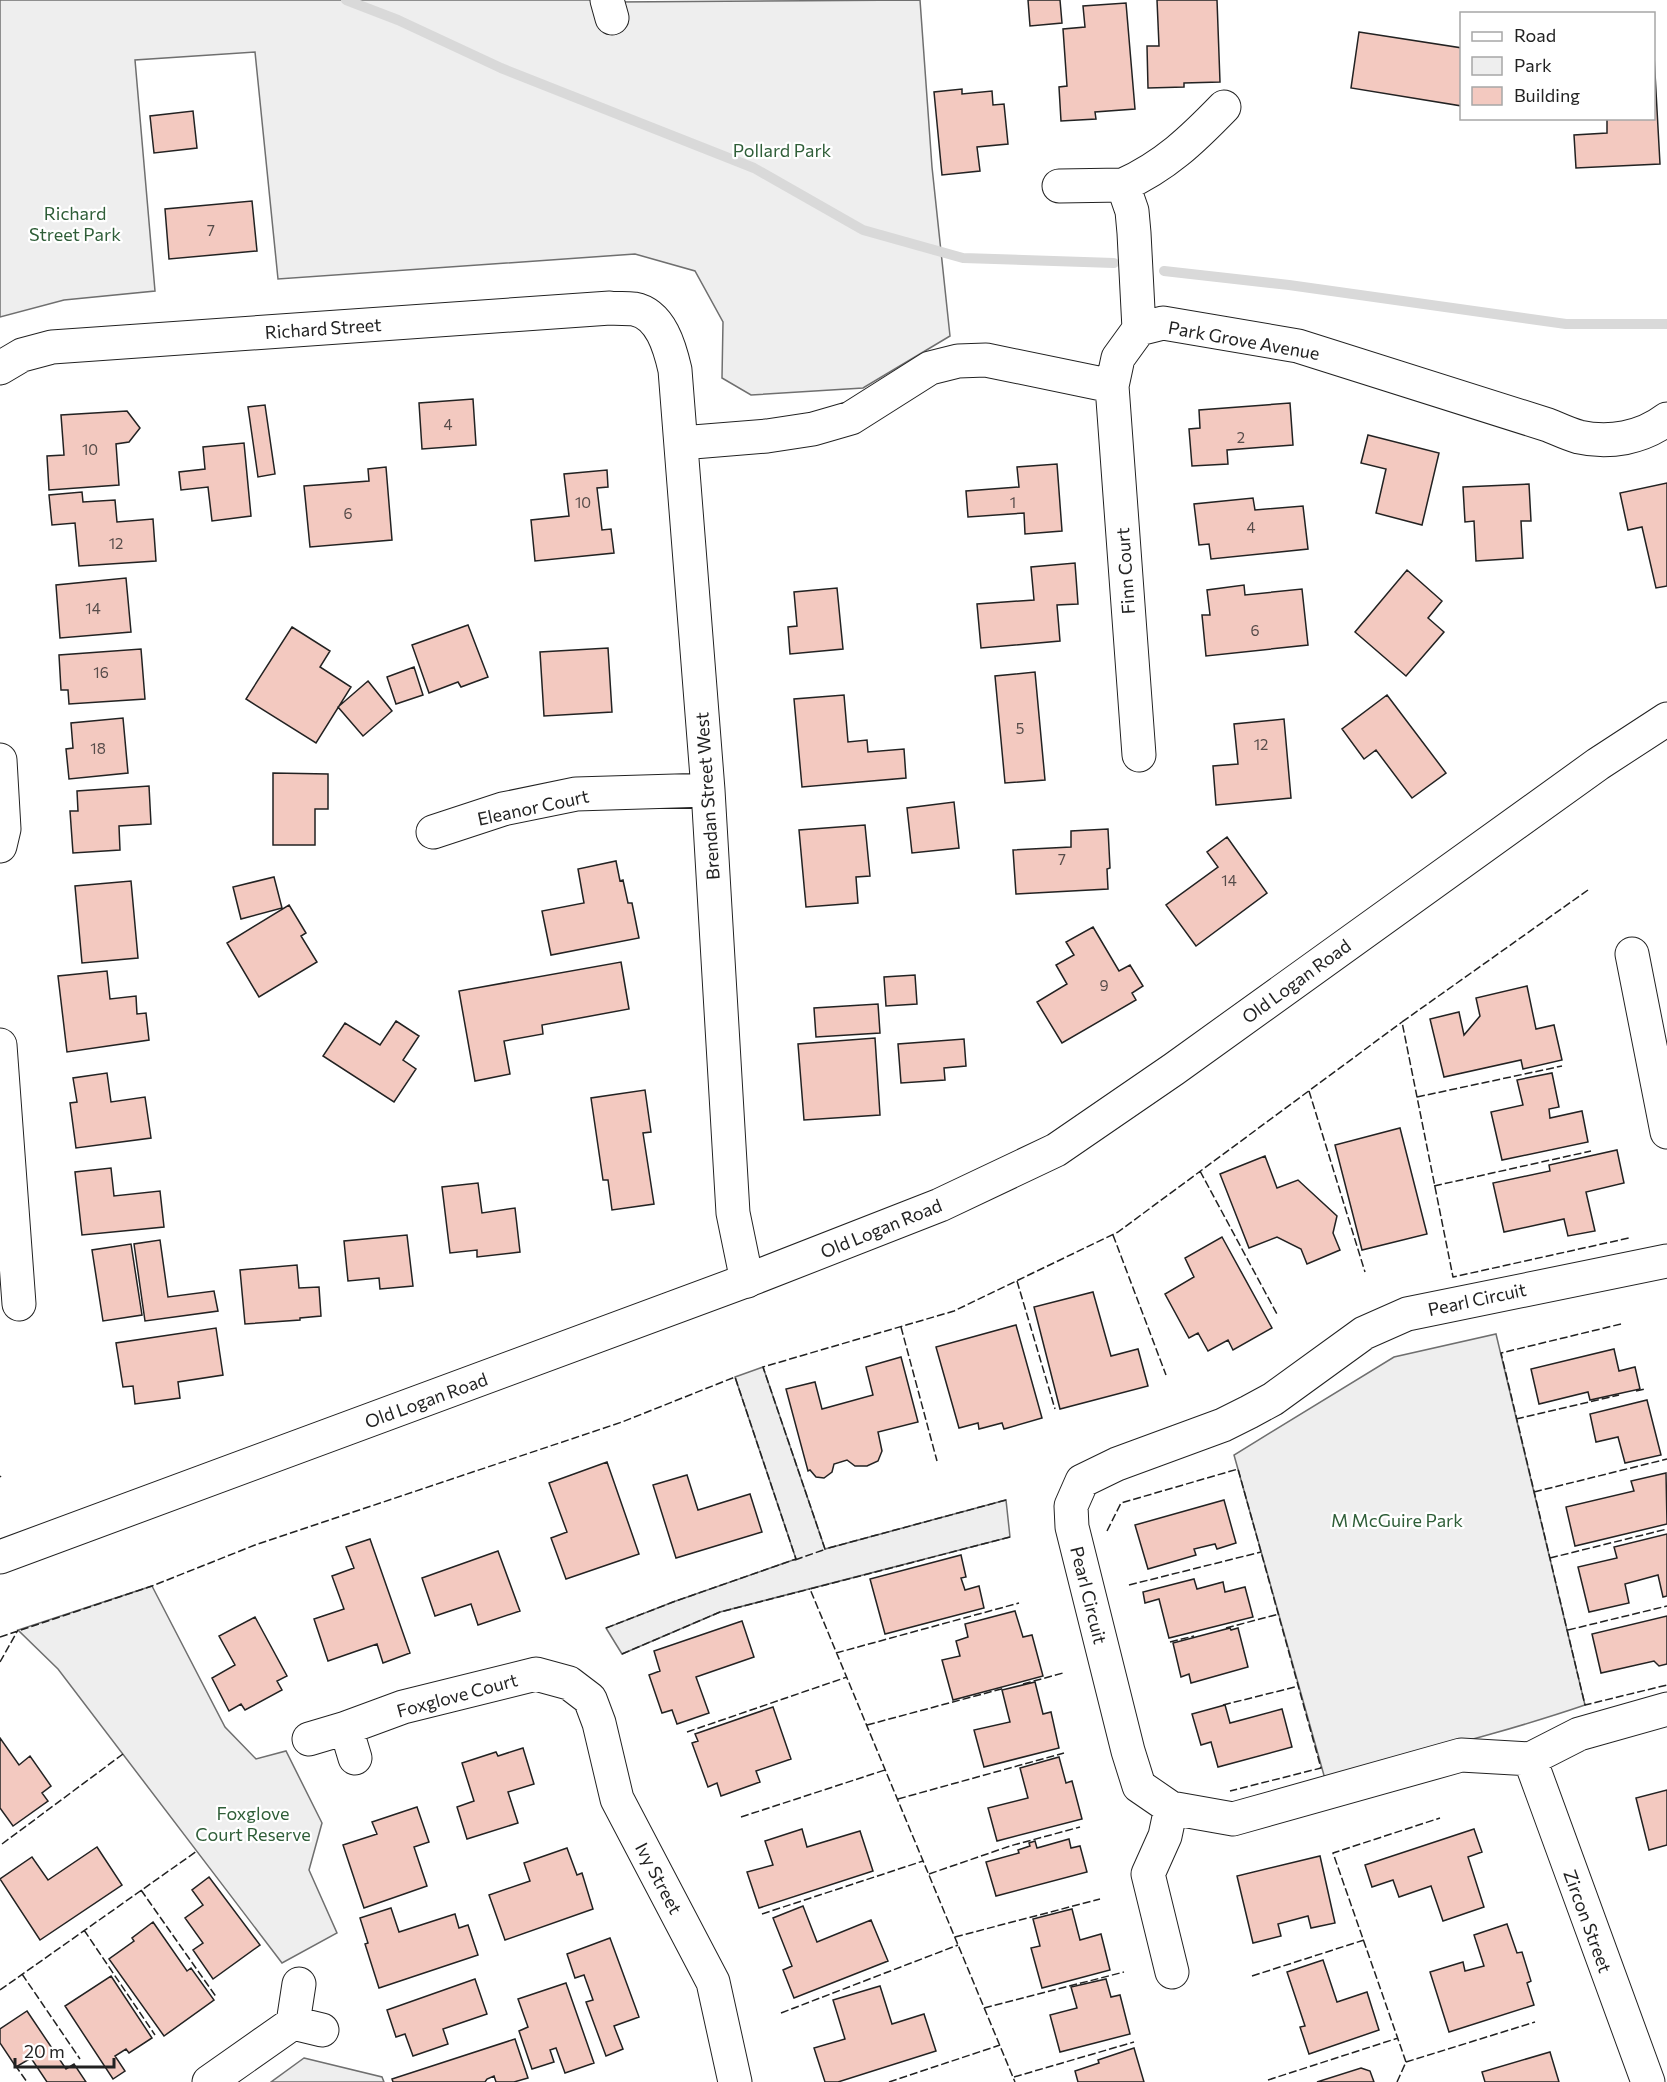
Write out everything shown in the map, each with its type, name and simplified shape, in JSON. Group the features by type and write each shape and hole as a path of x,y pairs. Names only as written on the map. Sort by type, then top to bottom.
{"street":[{"path":"1059,186 1122,185 1147,174 1187,145 1224,108"},
{"path":"681,443 802,431 851,418 930,368 958,361 986,360 1112,386 1118,358 1139,329 1132,211 1122,185"},
{"name":"Richard Street","path":"0,368 22,355 52,347 610,308 636,309 649,317"},
{"name":"Brendan Street West","path":"649,317 662,330 670,348 675,370 708,790 734,1213 747,1281"},
{"name":"Park Grove Avenue","path":"1139,329 1163,323 1298,346 1548,425 1579,437 1631,438 1649,431 1667,419"},
{"name":"Finn Court","path":"1112,386 1139,755"},
{"name":"Old Logan Road","path":"0,1557 747,1281 940,1205 1056,1150 1184,1062 1598,764 1667,719"},
{"path":"0,760 4,829 0,846"},
{"name":"Eleanor Court","path":"433,832 503,809 576,794 708,790"},
{"path":"1632,954 1667,1132"},
{"path":"0,1045 19,1304"},
{"name":"Pearl Circuit","path":"1530,1759 1461,1755 1233,1819 1171,1808 1139,1786 1128,1751 1072,1527 1071,1506 1082,1481 1117,1464 1223,1425 1249,1412 1273,1399 1364,1334 1407,1314 1667,1261"},
{"name":"Foxglove Court","path":"309,1739 350,1743 403,1707 536,1674 569,1683"},
{"name":"Ivy Street","path":"569,1683 590,1699 599,1723 617,1798 713,1982 735,2082"},
{"path":"1530,1759 1579,1734 1667,1709"},
{"name":"Zircon Street","path":"1530,1759 1648,2082"},
{"path":"1171,1808 1164,1836 1148,1874 1172,1972"},
{"path":"209,2082 307,2027 299,1984"}],"green space":[{"name":"Pollard Park","path":"0,0 605,0 615,2 920,0 932,167 950,336 863,388 751,395 722,378 723,322 695,271 635,254 278,279 255,52 135,60 155,291 64,300 0,317"},
{"name":"M McGuire Park","path":"1496,1334 1585,1705 1488,1735 1325,1779 1234,1455 1394,1357"},
{"path":"763,1367 825,1549 1006,1500 1010,1537 720,1612 622,1654 606,1628 796,1559 735,1377"},
{"name":"Foxglove Court Reserve","path":"152,1586 225,1727 256,1759 286,1751 322,1823 309,1870 337,1933 282,1963 58,1669 18,1630"},
{"path":"304,2058 382,2077 384,2082 271,2082"}],"building":[{"path":"1028,0 1060,0 1062,23 1030,26"},
{"path":"1157,0 1217,0 1220,82 1184,83 1184,87 1148,88 1147,46 1159,46"},
{"path":"1126,3 1135,109 1095,112 1096,119 1061,121 1059,87 1067,86 1063,29 1085,27 1083,6"},
{"path":"1359,32 1460,48 1460,106 1351,88"},
{"path":"1655,73 1660,164 1576,168 1574,135 1607,133 1607,120 1655,120"},
{"path":"962,89 962,94 992,91 993,105 1004,104 1008,144 977,147 980,171 942,175 934,92"},
{"path":"193,111 197,148 154,153 150,116"},
{"path":"252,201 257,251 169,259 165,209"},
{"path":"473,399 476,445 422,449 419,403"},
{"path":"1290,403 1293,445 1227,450 1228,464 1192,466 1189,429 1200,428 1199,410"},
{"path":"265,405 275,474 258,477 248,407"},
{"path":"127,411 140,428 129,442 116,444 119,485 49,490 47,456 64,455 61,415"},
{"path":"1368,435 1439,453 1422,525 1376,513 1386,469 1361,463"},
{"path":"244,443 251,516 212,521 208,487 181,490 179,472 205,469 203,447"},
{"path":"1057,464 1062,531 1025,534 1024,513 968,517 966,491 1019,487 1017,467"},
{"path":"386,467 392,540 310,547 304,486 369,481 368,469"},
{"path":"607,470 608,487 597,488 602,530 611,529 614,553 535,561 531,520 569,516 564,474"},
{"path":"1667,483 1667,586 1656,588 1642,527 1628,530 1620,493"},
{"path":"1529,484 1531,521 1521,521 1523,558 1476,561 1474,521 1465,522 1463,487"},
{"path":"82,492 83,502 115,500 117,522 153,519 156,561 79,566 75,523 52,525 49,495"},
{"path":"1253,498 1255,510 1303,506 1308,549 1211,559 1209,544 1199,545 1194,504"},
{"path":"1075,563 1078,604 1057,605 1060,641 981,648 977,604 1034,600 1031,567"},
{"path":"1407,570 1442,601 1428,618 1444,632 1406,676 1355,632"},
{"path":"126,578 131,632 60,638 56,585"},
{"path":"1244,585 1245,595 1302,589 1308,645 1206,656 1202,615 1210,615 1207,590"},
{"path":"837,588 843,649 790,654 788,627 797,626 794,592"},
{"path":"468,625 488,677 461,687 458,682 429,693 412,645"},
{"path":"292,627 330,651 320,667 351,687 316,743 246,699"},
{"path":"608,648 612,712 544,716 540,652"},
{"path":"141,649 145,699 69,704 68,690 61,690 59,655"},
{"path":"414,667 423,695 396,704 387,677"},
{"path":"1035,672 1045,780 1005,783 995,676"},
{"path":"368,681 392,711 363,736 338,707"},
{"path":"844,695 848,742 867,740 868,752 904,749 906,778 802,787 794,699"},
{"path":"1387,695 1446,773 1412,798 1376,750 1364,759 1342,729"},
{"path":"123,718 128,773 69,779 66,749 73,748 71,723"},
{"path":"1284,719 1291,798 1216,805 1213,766 1238,764 1234,724"},
{"path":"273,773 328,774 328,809 315,809 315,845 273,845"},
{"path":"149,786 151,824 119,826 120,850 73,853 70,811 78,811 77,791"},
{"path":"954,802 959,848 912,853 907,808"},
{"path":"865,825 870,876 856,877 858,903 806,907 799,830"},
{"path":"1108,829 1110,868 1107,869 1108,889 1016,894 1013,850 1071,847 1071,831"},
{"path":"1227,837 1267,893 1196,946 1166,905 1218,867 1207,852"},
{"path":"616,861 628,903 632,903 639,938 551,955 542,911 584,903 578,869"},
{"path":"274,877 282,908 241,919 233,887"},
{"path":"131,881 138,958 82,963 75,886"},
{"path":"289,905 306,933 301,936 317,962 259,997 227,943"},
{"path":"1093,927 1119,971 1130,965 1143,986 1132,993 1136,1000 1062,1043 1037,1002 1067,984 1056,965 1074,955 1066,942"},
{"path":"621,962 629,1009 542,1025 543,1034 504,1041 510,1074 475,1081 459,991"},
{"path":"107,971 110,999 136,996 137,1014 146,1013 149,1040 67,1052 58,976"},
{"path":"915,975 917,1004 886,1006 884,977"},
{"path":"1527,986 1536,1029 1554,1025 1562,1060 1523,1069 1521,1060 1444,1077 1430,1019 1459,1012 1464,1035 1480,1016 1476,998"},
{"path":"878,1004 880,1033 816,1037 814,1008"},
{"path":"396,1021 419,1036 403,1060 416,1069 394,1102 323,1056 345,1023 380,1045"},
{"path":"875,1038 880,1115 804,1120 798,1044"},
{"path":"964,1039 966,1066 944,1068 945,1080 901,1083 898,1044"},
{"path":"107,1073 111,1102 145,1097 151,1138 76,1148 70,1103 77,1102 73,1078"},
{"path":"1552,1073 1559,1107 1549,1109 1550,1118 1582,1111 1588,1142 1502,1160 1491,1112 1523,1105 1517,1080"},
{"path":"645,1090 651,1132 643,1133 654,1204 612,1210 608,1180 603,1180 591,1098"},
{"path":"1400,1128 1427,1234 1362,1250 1335,1145"},
{"path":"1617,1150 1624,1183 1586,1192 1595,1231 1568,1236 1564,1219 1504,1232 1493,1183 1550,1171 1549,1165"},
{"path":"1265,1156 1277,1188 1298,1180 1337,1216 1333,1233 1340,1250 1307,1264 1301,1249 1277,1237 1249,1248 1220,1174"},
{"path":"111,1168 114,1196 160,1191 164,1227 82,1235 75,1172"},
{"path":"478,1183 482,1213 515,1208 520,1252 477,1257 477,1250 450,1253 442,1187"},
{"path":"407,1235 413,1286 380,1289 379,1278 348,1281 344,1241"},
{"path":"1222,1237 1272,1328 1233,1350 1228,1340 1208,1351 1198,1333 1189,1338 1165,1294 1194,1277 1185,1258"},
{"path":"160,1240 168,1297 214,1291 218,1311 145,1321 134,1244"},
{"path":"131,1244 142,1315 103,1321 92,1250"},
{"path":"297,1265 299,1288 319,1287 321,1316 245,1324 240,1270"},
{"path":"1093,1292 1111,1356 1138,1349 1148,1386 1060,1409 1034,1307"},
{"path":"1016,1325 1042,1418 1004,1429 1002,1423 979,1429 978,1423 959,1428 936,1347"},
{"path":"216,1328 223,1375 178,1382 180,1398 135,1404 133,1386 123,1387 116,1343"},
{"path":"1614,1349 1619,1371 1635,1367 1640,1389 1590,1400 1588,1392 1539,1404 1531,1369"},
{"path":"901,1357 918,1422 878,1432 882,1451 878,1461 867,1466 855,1466 847,1460 834,1464 832,1472 824,1478 816,1477 810,1470 808,1471 786,1389 815,1382 822,1409 873,1395 866,1367"},
{"path":"1647,1400 1661,1455 1625,1463 1618,1437 1596,1442 1590,1414"},
{"path":"607,1462 639,1554 566,1579 551,1538 567,1532 549,1483"},
{"path":"1666,1473 1667,1524 1575,1546 1566,1507 1634,1491 1631,1481"},
{"path":"687,1475 698,1510 750,1494 762,1532 676,1558 653,1485"},
{"path":"1224,1500 1236,1543 1217,1549 1215,1544 1194,1549 1196,1555 1148,1569 1135,1525"},
{"path":"1667,1534 1667,1596 1663,1597 1658,1575 1625,1584 1629,1603 1589,1612 1578,1567 1617,1558 1614,1547"},
{"path":"370,1539 410,1653 383,1663 377,1644 328,1661 314,1619 344,1609 332,1576 354,1568 346,1547"},
{"path":"498,1551 520,1611 478,1625 471,1604 435,1616 422,1578"},
{"path":"961,1555 966,1577 961,1578 965,1590 979,1586 984,1608 885,1634 870,1579"},
{"path":"1194,1579 1197,1589 1223,1582 1225,1592 1245,1587 1253,1617 1169,1638 1159,1599 1145,1603 1143,1592"},
{"path":"1015,1611 1023,1637 1032,1635 1043,1676 953,1700 942,1660 960,1656 956,1641 968,1637 965,1624"},
{"path":"1667,1616 1667,1664 1659,1666 1654,1661 1601,1673 1592,1634"},
{"path":"255,1617 287,1676 277,1681 282,1690 245,1710 241,1704 229,1711 212,1678 235,1665 219,1636"},
{"path":"742,1621 754,1657 696,1677 709,1713 677,1724 672,1710 662,1713 649,1675 660,1671 654,1651"},
{"path":"1230,1628 1231,1630 1238,1628 1248,1667 1191,1683 1189,1674 1181,1677 1173,1643"},
{"path":"1035,1682 1043,1714 1051,1712 1059,1748 984,1767 974,1730 1010,1722 1002,1690"},
{"path":"1225,1705 1230,1723 1282,1709 1292,1747 1218,1767 1211,1742 1201,1745 1192,1714"},
{"path":"773,1707 791,1759 756,1771 760,1782 721,1796 717,1783 708,1787 692,1743 698,1741 695,1734"},
{"path":"0,1738 19,1765 30,1756 51,1786 42,1793 48,1801 13,1826 0,1808"},
{"path":"523,1748 534,1784 508,1792 518,1823 467,1839 457,1807 474,1801 462,1763 496,1752 498,1756"},
{"path":"1059,1757 1066,1783 1072,1781 1082,1819 997,1841 988,1808 1028,1798 1020,1768"},
{"path":"1667,1790 1667,1845 1649,1850 1636,1798"},
{"path":"417,1807 429,1842 414,1847 427,1886 364,1908 343,1845 377,1834 372,1822"},
{"path":"802,1829 807,1847 860,1831 873,1871 759,1908 747,1872 773,1865 765,1841"},
{"path":"1474,1829 1482,1852 1468,1857 1484,1907 1443,1921 1431,1886 1399,1897 1393,1880 1372,1887 1365,1865"},
{"path":"1069,1839 1071,1848 1080,1846 1087,1872 996,1896 986,1862 1019,1853 1018,1850 1030,1846 1029,1843 1035,1841 1037,1848"},
{"path":"97,1847 122,1885 40,1940 0,1879 32,1857 48,1880"},
{"path":"567,1848 577,1875 582,1873 593,1909 505,1940 489,1895 530,1881 524,1863"},
{"path":"1320,1856 1335,1923 1311,1928 1308,1916 1278,1924 1281,1936 1253,1943 1237,1876"},
{"path":"209,1877 260,1945 213,1979 193,1950 203,1943 185,1918 203,1905 192,1890"},
{"path":"803,1906 817,1942 871,1920 888,1961 794,1998 783,1970 792,1966 773,1918"},
{"path":"391,1908 399,1932 455,1914 459,1928 468,1925 478,1955 379,1988 365,1944 368,1943 360,1918"},
{"path":"1072,1909 1080,1940 1101,1934 1110,1970 1042,1988 1031,1948 1040,1946 1033,1919"},
{"path":"153,1922 187,1971 191,1968 214,2000 164,2036 109,1959 134,1941 132,1938"},
{"path":"1507,1924 1517,1953 1522,1952 1531,1981 1527,1983 1534,2005 1449,2032 1430,1972 1463,1962 1465,1971 1484,1966 1474,1935"},
{"path":"610,1938 639,2017 614,2026 623,2049 606,2056 586,2002 593,2000 584,1975 575,1978 567,1954"},
{"path":"1323,1960 1337,2002 1367,1992 1379,2030 1309,2054 1300,2027 1305,2026 1287,1972"},
{"path":"111,1976 152,2038 129,2053 126,2049 115,2056 125,2071 113,2079 65,2006"},
{"path":"475,1979 487,2014 443,2029 448,2044 413,2056 405,2034 396,2037 387,2010"},
{"path":"1106,1979 1111,1997 1120,1995 1130,2034 1060,2052 1050,2015 1077,2008 1071,1987"},
{"path":"566,1983 594,2063 565,2073 556,2048 550,2050 554,2062 532,2069 519,2031 528,2027 518,1999"},
{"path":"880,1986 892,2024 924,2014 936,2051 838,2082 825,2082 814,2048 845,2039 833,2000"},
{"path":"27,2011 66,2069 74,2064 86,2082 47,2082 31,2058 16,2067 0,2043 0,2029"},
{"path":"515,2039 528,2078 514,2082 496,2082 494,2076 485,2082 393,2082 392,2079"},
{"path":"1134,2048 1144,2082 1078,2082 1075,2071 1099,2063 1098,2060"},
{"path":"1550,2052 1559,2082 1485,2082 1482,2072"},
{"path":"1361,2068 1370,2071 1374,2082 1317,2082"}],"waterway":[{"path":"346,0 398,20 501,68 754,168 863,230 963,258 1114,263"},
{"path":"1164,271 1289,285 1566,324 1667,324"}],"fence":[{"path":"1588,890 1402,1022 1453,1277 1629,1238"},
{"path":"1006,1500 825,1549 763,1367 954,1311 1118,1232 1402,1022"},
{"path":"1417,1097 1562,1066"},
{"path":"1309,1091 1365,1272"},
{"path":"1434,1186 1591,1151"},
{"path":"1200,1171 1278,1316"},
{"path":"1113,1235 1166,1375"},
{"path":"1017,1281 1055,1409"},
{"path":"1621,1324 1501,1353 1585,1705 1667,1685"},
{"path":"901,1327 937,1461"},
{"path":"0,1637 152,1586 255,1545 622,1422 735,1377 796,1559 606,1628"},
{"path":"1636,1391 1645,1389"},
{"path":"1516,1419 1619,1395"},
{"path":"1534,1492 1667,1459"},
{"path":"1107,1531 1121,1503 1238,1469 1321,1768 1230,1791"},
{"path":"1550,1558 1667,1529"},
{"path":"1010,1537 810,1589 1015,2082"},
{"path":"795,1560 826,1549"},
{"path":"1129,1585 1261,1552"},
{"path":"622,1654 720,1612 810,1589"},
{"path":"836,1653 1019,1603"},
{"path":"1568,1630 1667,1606"},
{"path":"1226,1628 1279,1614"},
{"path":"0,1662 18,1630"},
{"path":"1170,1642 1194,1636"},
{"path":"1023,1684 1063,1673"},
{"path":"687,1732 847,1677"},
{"path":"1223,1705 1299,1686"},
{"path":"867,1725 1005,1688"},
{"path":"898,1799 1064,1753"},
{"path":"2,1844 123,1754"},
{"path":"741,1817 885,1770"},
{"path":"1397,2082 1406,2062 1333,1853 1440,1818"},
{"path":"929,1874 1010,1846 1080,1827"},
{"path":"0,1990 197,1851"},
{"path":"762,1914 923,1861"},
{"path":"141,1890 217,1998"},
{"path":"955,1937 1100,1899"},
{"path":"84,1930 155,2035"},
{"path":"1252,1976 1364,1940"},
{"path":"781,2013 958,1945"},
{"path":"984,2008 1124,1972"},
{"path":"22,1974 80,2059"},
{"path":"1406,2062 1535,2022"},
{"path":"1268,2080 1398,2038"},
{"path":"1014,2077 1134,2042"},
{"path":"889,2082 1000,2045"},
{"path":"15,2065 27,2082"}],"park label":[{"name":"Richard Street Park","path":"75,223"}]}
